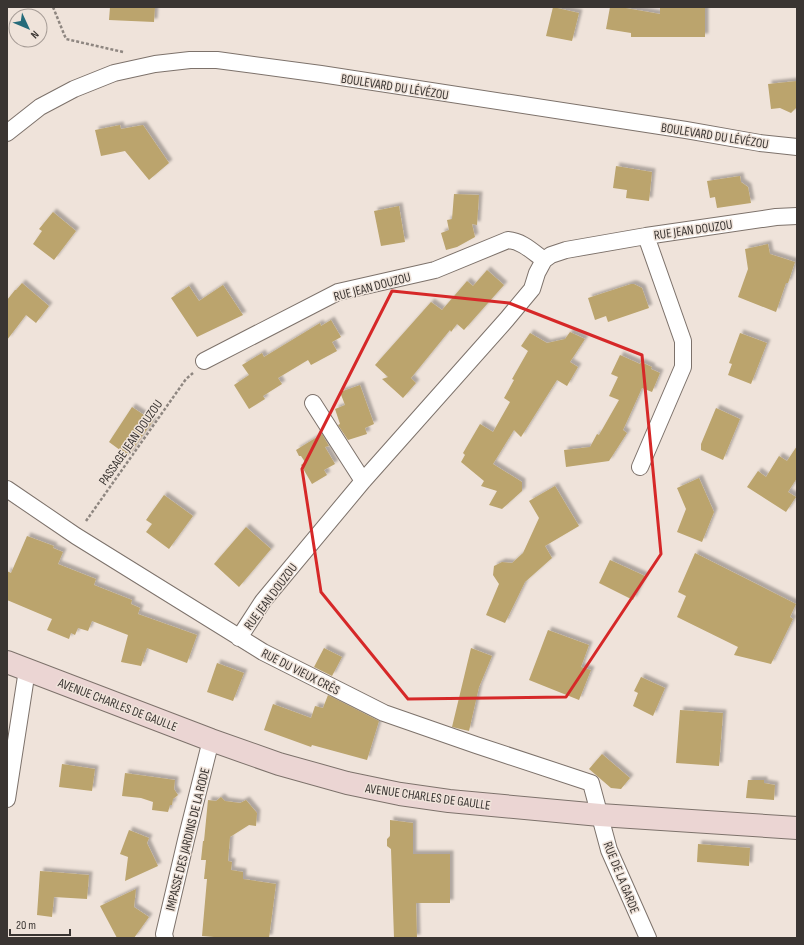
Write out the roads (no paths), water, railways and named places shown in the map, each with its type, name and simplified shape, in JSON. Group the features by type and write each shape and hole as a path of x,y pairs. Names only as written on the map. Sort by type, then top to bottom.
{"main road":[{"name":"AVENUE CHARLES DE GAULLE","path":"17,666 211,740 279,764 347,783 400,794 449,801 600,815 797,828"}],"street":[{"name":"BOULEVARD DU LÉVÉZOU","path":"7,133 40,107 74,89 114,73 155,64 190,60 217,60 760,143 797,147"},
{"name":"RUE JEAN DOUZOU","path":"239,638 263,601 363,481 508,319 532,289 537,273 544,260 551,254 646,236 776,217 797,216"},
{"path":"640,467 683,367 683,341 646,236"},
{"name":"RUE JEAN DOUZOU","path":"204,362 338,292 434,270 508,240 515,241 523,245 544,260"},
{"path":"313,403 363,481"},
{"name":"RUE DU VIEUX CRÈS","path":"7,489 76,536 262,652 384,713 591,783 600,815"},
{"path":"7,799 17,666"},
{"name":"IMPASSE DES JARDINS DE LA RODE","path":"165,938 164,934 182,854 211,740"},
{"name":"RUE DE LA GARDE","path":"600,815 609,850 648,938"}]}
